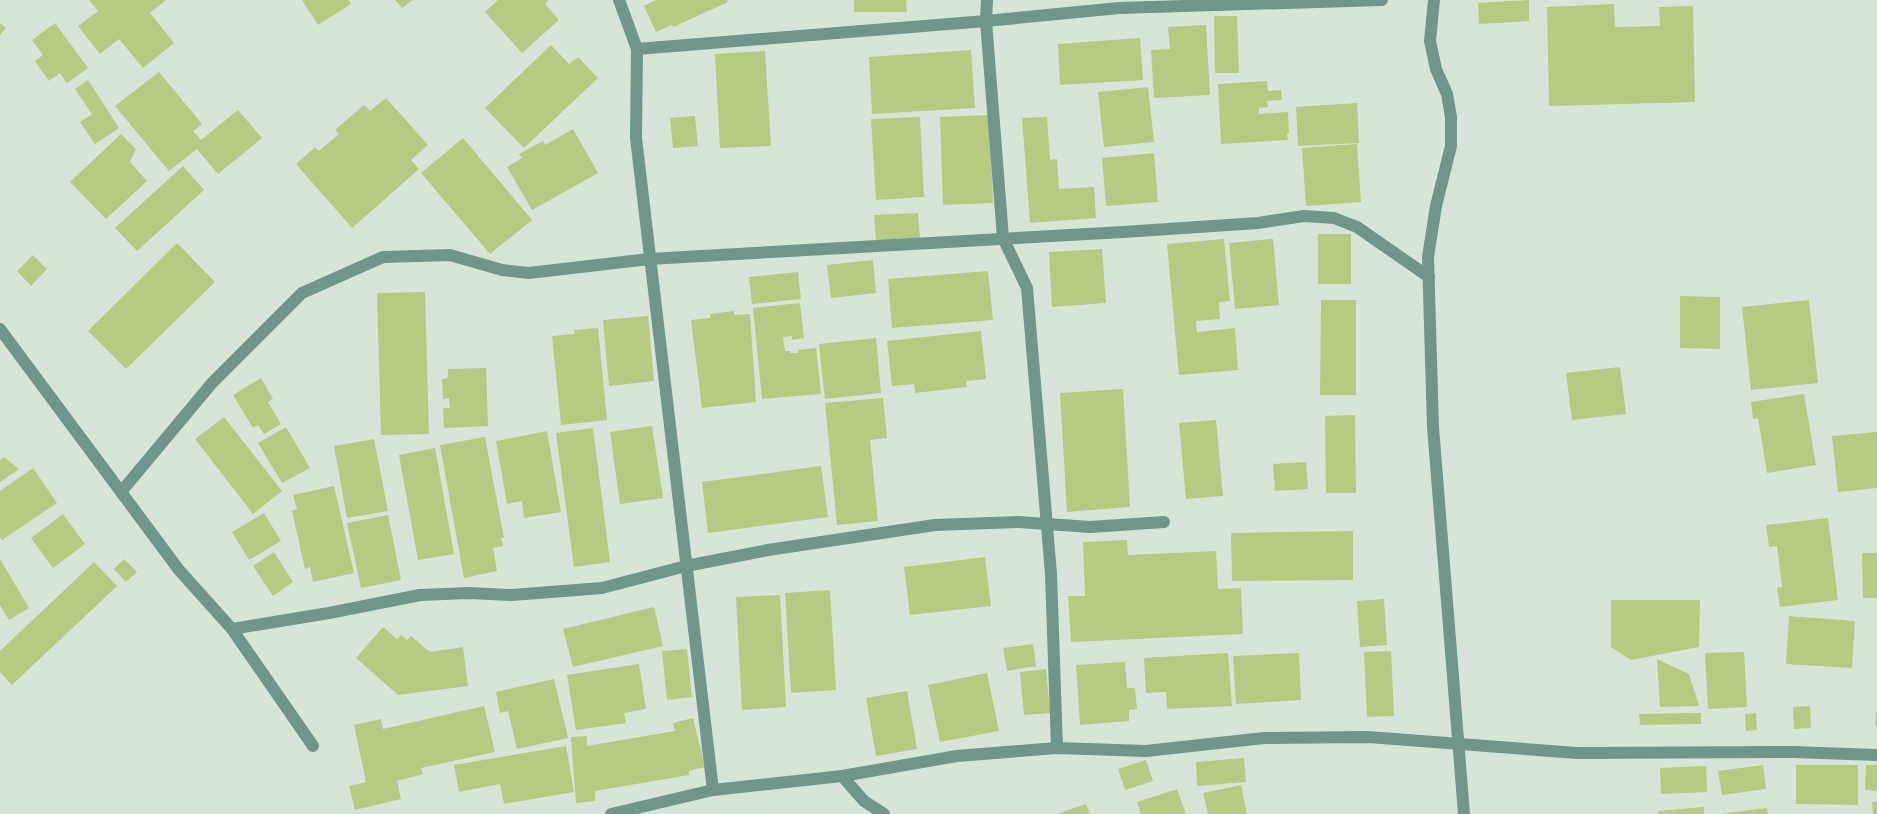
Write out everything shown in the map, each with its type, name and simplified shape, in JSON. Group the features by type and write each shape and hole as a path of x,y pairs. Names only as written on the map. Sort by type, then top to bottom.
{"street":[{"path":"619,0 637,49 636,138 713,790"},
{"path":"987,0 986,21 1003,238 1027,288 1051,574 1057,748"},
{"path":"637,49 986,21 1119,8 1382,0"},
{"path":"1434,0 1430,41 1436,69 1447,94 1451,118 1451,146 1436,206 1428,257 1433,427 1464,814"},
{"path":"121,492 212,383 302,293 383,257 450,255 502,270 529,273 649,259 1258,223 1304,216 1334,218 1357,227 1429,277"},
{"path":"0,329 179,570 232,629 313,746"},
{"path":"232,629 328,614 420,595 469,593 512,595 602,588 686,566 768,550 935,525 1019,522 1090,527 1164,522"},
{"path":"611,814 713,790 842,776 957,756 1057,748 1146,751 1264,738 1368,737 1457,742 1577,753 1794,752 1877,755"},
{"path":"842,776 864,801 884,814"}],"building":[{"path":"89,0 166,0 150,13 174,43 143,68 119,39 100,54 78,26 98,11"},
{"path":"302,0 349,0 351,4 318,25"},
{"path":"395,0 413,0 402,8"},
{"path":"498,0 549,0 545,4 559,20 522,53 485,12"},
{"path":"656,0 727,0 728,2 673,27 672,25 656,32 644,6"},
{"path":"854,0 906,0 907,12 854,12"},
{"path":"1529,0 1529,21 1479,24 1478,3"},
{"path":"1614,4 1615,27 1660,26 1659,7 1693,6 1695,102 1549,106 1547,7"},
{"path":"1214,16 1237,16 1239,73 1215,73"},
{"path":"0,23 6,28 0,35"},
{"path":"55,23 88,68 67,83 60,73 49,81 35,61 43,55 32,40"},
{"path":"1206,25 1210,95 1154,98 1151,50 1170,49 1168,27"},
{"path":"1140,38 1143,80 1060,85 1058,44"},
{"path":"551,45 569,64 578,57 598,78 524,148 485,108"},
{"path":"971,50 975,108 872,114 869,57"},
{"path":"765,51 771,146 720,148 715,54"},
{"path":"159,72 202,124 193,131 201,140 238,110 262,138 218,174 197,149 169,171 115,106"},
{"path":"88,80 119,128 95,144 80,122 92,114 75,89"},
{"path":"1267,81 1268,91 1281,90 1282,100 1267,101 1268,107 1259,108 1259,114 1288,112 1288,140 1221,144 1218,84"},
{"path":"1148,87 1154,142 1104,147 1098,92"},
{"path":"386,98 428,145 411,160 419,169 352,228 296,164 315,147 319,151 339,134 335,130 364,105 370,111"},
{"path":"1357,103 1359,143 1298,146 1296,107"},
{"path":"989,115 993,203 943,205 940,117"},
{"path":"695,116 698,146 673,148 670,118"},
{"path":"920,117 924,197 876,200 871,119"},
{"path":"1047,117 1050,160 1057,159 1059,189 1094,187 1096,218 1030,223 1022,118"},
{"path":"573,129 598,173 532,210 507,167 522,158 519,154 543,141 545,145"},
{"path":"121,134 136,149 130,162 147,181 106,219 70,182"},
{"path":"463,138 532,220 490,254 421,173"},
{"path":"1357,144 1361,202 1306,206 1302,148"},
{"path":"1154,153 1158,202 1106,206 1102,158"},
{"path":"183,166 204,190 137,251 115,228"},
{"path":"918,213 920,239 876,241 874,215"},
{"path":"1318,234 1351,234 1351,284 1318,284"},
{"path":"1224,239 1230,301 1219,302 1220,319 1196,321 1197,332 1235,328 1238,370 1179,375 1167,244"},
{"path":"1273,239 1279,305 1235,309 1229,243"},
{"path":"177,243 215,282 126,369 88,331"},
{"path":"1102,249 1106,303 1052,307 1049,252"},
{"path":"33,255 47,269 31,286 17,271"},
{"path":"873,260 876,293 831,298 827,265"},
{"path":"988,271 993,320 892,328 888,279"},
{"path":"798,272 801,299 752,304 749,277"},
{"path":"425,292 429,434 381,435 377,293"},
{"path":"1680,296 1720,297 1720,349 1680,348"},
{"path":"1321,300 1356,300 1356,395 1320,395"},
{"path":"1809,300 1818,383 1751,390 1742,307"},
{"path":"800,303 804,338 792,340 792,336 783,337 785,351 798,353 798,350 816,348 821,394 762,399 753,308"},
{"path":"734,311 734,315 750,314 756,402 702,408 691,320 710,318 710,314"},
{"path":"648,316 654,381 609,386 603,320"},
{"path":"598,328 607,420 561,425 552,336 575,334 574,330"},
{"path":"981,331 986,379 966,381 967,387 915,393 914,384 892,386 887,341"},
{"path":"876,338 881,393 825,399 819,344"},
{"path":"1620,367 1626,414 1572,420 1566,373"},
{"path":"486,368 488,426 444,428 443,408 450,408 449,398 443,399 442,379 448,378 448,369"},
{"path":"261,378 273,399 268,402 281,424 264,434 258,425 253,428 233,395"},
{"path":"1123,389 1130,507 1067,512 1060,393"},
{"path":"1804,394 1816,465 1767,473 1758,418 1753,419 1751,402"},
{"path":"883,398 887,438 870,440 878,521 837,525 825,403"},
{"path":"1355,415 1356,493 1326,493 1325,416"},
{"path":"224,417 282,491 253,514 195,439"},
{"path":"1216,420 1223,496 1186,499 1179,423"},
{"path":"652,426 663,498 620,504 610,432"},
{"path":"286,427 310,468 282,483 258,443"},
{"path":"593,428 610,562 574,567 556,433"},
{"path":"547,431 561,512 524,518 522,501 507,504 496,441"},
{"path":"1877,432 1877,488 1838,492 1832,436"},
{"path":"485,437 504,538 501,538 503,546 493,548 497,571 464,578 440,445"},
{"path":"374,439 388,511 347,518 334,446"},
{"path":"435,448 454,554 418,560 399,455"},
{"path":"4,457 19,469 0,482 0,460"},
{"path":"1306,462 1308,489 1275,491 1273,464"},
{"path":"821,466 828,517 708,533 702,482"},
{"path":"33,468 57,503 2,540 0,537 0,491"},
{"path":"334,486 354,573 313,582 310,567 305,569 292,511 297,509 293,495"},
{"path":"264,513 281,541 249,560 232,532"},
{"path":"63,514 85,544 53,568 31,538"},
{"path":"388,515 401,580 361,588 347,523"},
{"path":"1828,518 1838,600 1780,607 1777,588 1782,587 1777,546 1769,547 1766,525"},
{"path":"1353,531 1353,580 1232,581 1231,533"},
{"path":"1127,540 1128,555 1216,551 1218,589 1241,588 1243,634 1071,642 1068,596 1085,596 1083,542"},
{"path":"274,552 293,582 273,596 253,566"},
{"path":"1862,553 1877,553 1877,598 1863,598"},
{"path":"985,557 991,606 910,615 904,567"},
{"path":"0,559 29,608 9,620 0,605"},
{"path":"124,559 137,572 126,582 114,569"},
{"path":"94,562 117,586 12,685 0,672 0,651"},
{"path":"830,590 836,690 791,693 785,593"},
{"path":"780,595 786,707 742,710 736,597"},
{"path":"1384,599 1387,645 1360,647 1357,601"},
{"path":"1611,600 1700,600 1699,647 1631,660 1611,647"},
{"path":"654,607 663,646 573,667 563,629"},
{"path":"1789,616 1855,621 1852,668 1786,664"},
{"path":"383,627 397,639 401,635 407,640 411,636 430,652 463,647 468,686 398,695 356,658"},
{"path":"1033,644 1036,666 1007,671 1003,648"},
{"path":"687,649 692,697 667,700 662,651"},
{"path":"1391,651 1394,716 1367,717 1364,652"},
{"path":"1744,652 1747,707 1708,709 1705,653"},
{"path":"1228,653 1232,706 1167,709 1166,692 1146,693 1144,658"},
{"path":"1299,653 1301,700 1236,704 1233,656"},
{"path":"1657,659 1689,674 1699,706 1660,707"},
{"path":"1125,662 1127,688 1135,688 1137,709 1129,710 1129,721 1080,725 1076,665"},
{"path":"639,664 646,709 624,713 626,723 576,730 567,675"},
{"path":"1046,669 1050,713 1024,715 1020,672"},
{"path":"987,673 999,731 940,742 928,685"},
{"path":"554,679 568,738 517,749 508,711 500,713 496,692"},
{"path":"907,691 917,749 876,756 866,698"},
{"path":"484,706 495,752 421,768 423,774 397,781 401,799 355,810 349,786 366,782 354,725 381,719 383,729"},
{"path":"1810,706 1811,728 1794,729 1793,707"},
{"path":"1877,712 1877,726 1875,725"},
{"path":"1701,713 1701,724 1640,725 1639,714"},
{"path":"1756,713 1757,730 1746,731 1745,714"},
{"path":"693,718 705,767 689,771 689,775 595,791 595,801 576,803 571,737 587,736 587,746 675,731 673,723"},
{"path":"566,746 574,792 504,804 500,784 459,792 454,765"},
{"path":"1244,758 1246,782 1197,786 1196,762"},
{"path":"1146,760 1153,781 1125,790 1118,769"},
{"path":"1763,765 1766,789 1722,795 1718,771"},
{"path":"1796,765 1858,765 1858,805 1796,804"},
{"path":"1866,765 1877,765 1877,791 1865,790"},
{"path":"1706,766 1707,792 1661,794 1660,768"},
{"path":"1241,785 1247,814 1208,814 1203,793"},
{"path":"1177,789 1186,814 1141,814 1137,802"},
{"path":"1872,802 1877,802 1877,814 1873,814"},
{"path":"1086,804 1090,814 1057,814"},
{"path":"1704,807 1704,814 1658,814 1658,811"},
{"path":"1767,808 1768,814 1726,814 1726,813"}]}
